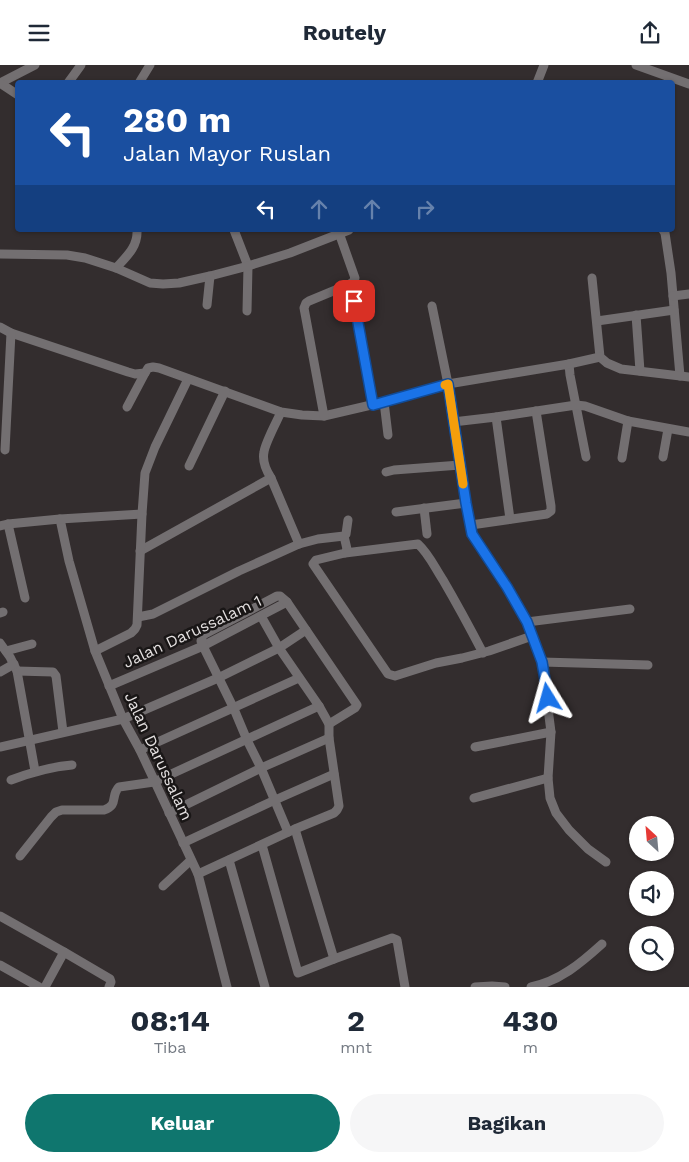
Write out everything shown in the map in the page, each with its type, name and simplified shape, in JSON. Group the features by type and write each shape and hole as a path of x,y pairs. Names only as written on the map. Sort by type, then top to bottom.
{"street":[{"path":"15,93 0,83 35,65"},
{"path":"70,80 81,65"},
{"path":"141,80 150,65"},
{"path":"539,80 544,65"},
{"path":"636,65 689,83"},
{"path":"116,268 128,256 135,245 137,232"},
{"path":"235,232 248,266 247,311"},
{"path":"0,254 67,255 85,258 116,268 150,283 179,283 248,266 290,253 338,232 355,278 350,284 306,303 304,309 324,416"},
{"path":"592,278 600,357 607,363 621,369 685,377 664,232"},
{"path":"207,305 210,276"},
{"path":"350,284 373,405"},
{"path":"673,296 689,294"},
{"path":"432,306 448,384 472,534 507,587 527,622 542,662 551,732 548,778 550,798 556,813 569,830 588,849 606,862"},
{"path":"597,321 674,310"},
{"path":"636,315 640,371"},
{"path":"0,327 11,333 128,372 135,374 146,373"},
{"path":"5,450 11,333"},
{"path":"127,407 148,368 153,367 281,412 324,416 373,405 448,384 600,357"},
{"path":"569,364 586,457"},
{"path":"95,651 131,633 135,629 138,617 145,473 188,379"},
{"path":"189,466 225,391"},
{"path":"384,402 388,435"},
{"path":"453,422 585,405 628,421 689,432"},
{"path":"471,525 547,514 551,511 536,411"},
{"path":"281,412 264,451 264,460 266,470 298,544"},
{"path":"496,417 510,519"},
{"path":"622,458 628,421"},
{"path":"663,457 668,429"},
{"path":"386,472 460,465"},
{"path":"140,551 271,478"},
{"path":"396,512 466,503"},
{"path":"424,508 427,534"},
{"path":"26,598 4,525 60,519 142,514"},
{"name":"Jalan Darussalam","path":"60,519 69,561 95,651 124,719 198,874 226,983"},
{"path":"345,553 347,549 344,535 346,534 348,520"},
{"path":"138,617 157,612 238,571 298,544 344,535"},
{"path":"483,653 464,616 423,548 418,544 345,553 316,560 313,564 388,674 395,677 436,663 483,653 532,636"},
{"path":"329,724 355,709 357,705 287,602 280,596 206,633 202,638 203,646 234,709 274,800 292,831 334,959"},
{"name":"Jalan Darussalam 1","path":"110,686 203,646 287,602"},
{"path":"527,622 630,609"},
{"path":"198,874 334,813 339,806 329,738 329,724 261,616"},
{"path":"0,747 124,719 218,678 280,648 306,630"},
{"path":"0,643 15,668 35,771"},
{"path":"6,651 32,643"},
{"path":"542,662 648,665"},
{"path":"0,672 15,668 53,672 56,676 63,732"},
{"path":"140,750 299,678"},
{"path":"20,856 56,812 62,810 104,810 110,808 113,805 116,790 119,787 154,782 319,706"},
{"path":"475,747 551,732"},
{"path":"169,813 261,768 329,738"},
{"path":"11,780 35,771 72,765"},
{"path":"183,843 334,774"},
{"path":"474,798 548,778"},
{"path":"262,845 298,973 389,938 394,938 397,940 405,987"},
{"path":"163,886 191,860"},
{"path":"229,860 265,987"},
{"path":"0,916 110,979 109,987"},
{"path":"533,987 567,973 588,957 602,943"},
{"path":"45,987 64,952"},
{"path":"0,965 39,987"},
{"path":"475,987 492,985 505,987"}],"slow traffic":[{"path":"445,385 448,384 463,484"}],"route":[{"path":"354,301 373,405 448,384 472,534 507,587 527,622 542,662 548,698"}]}
